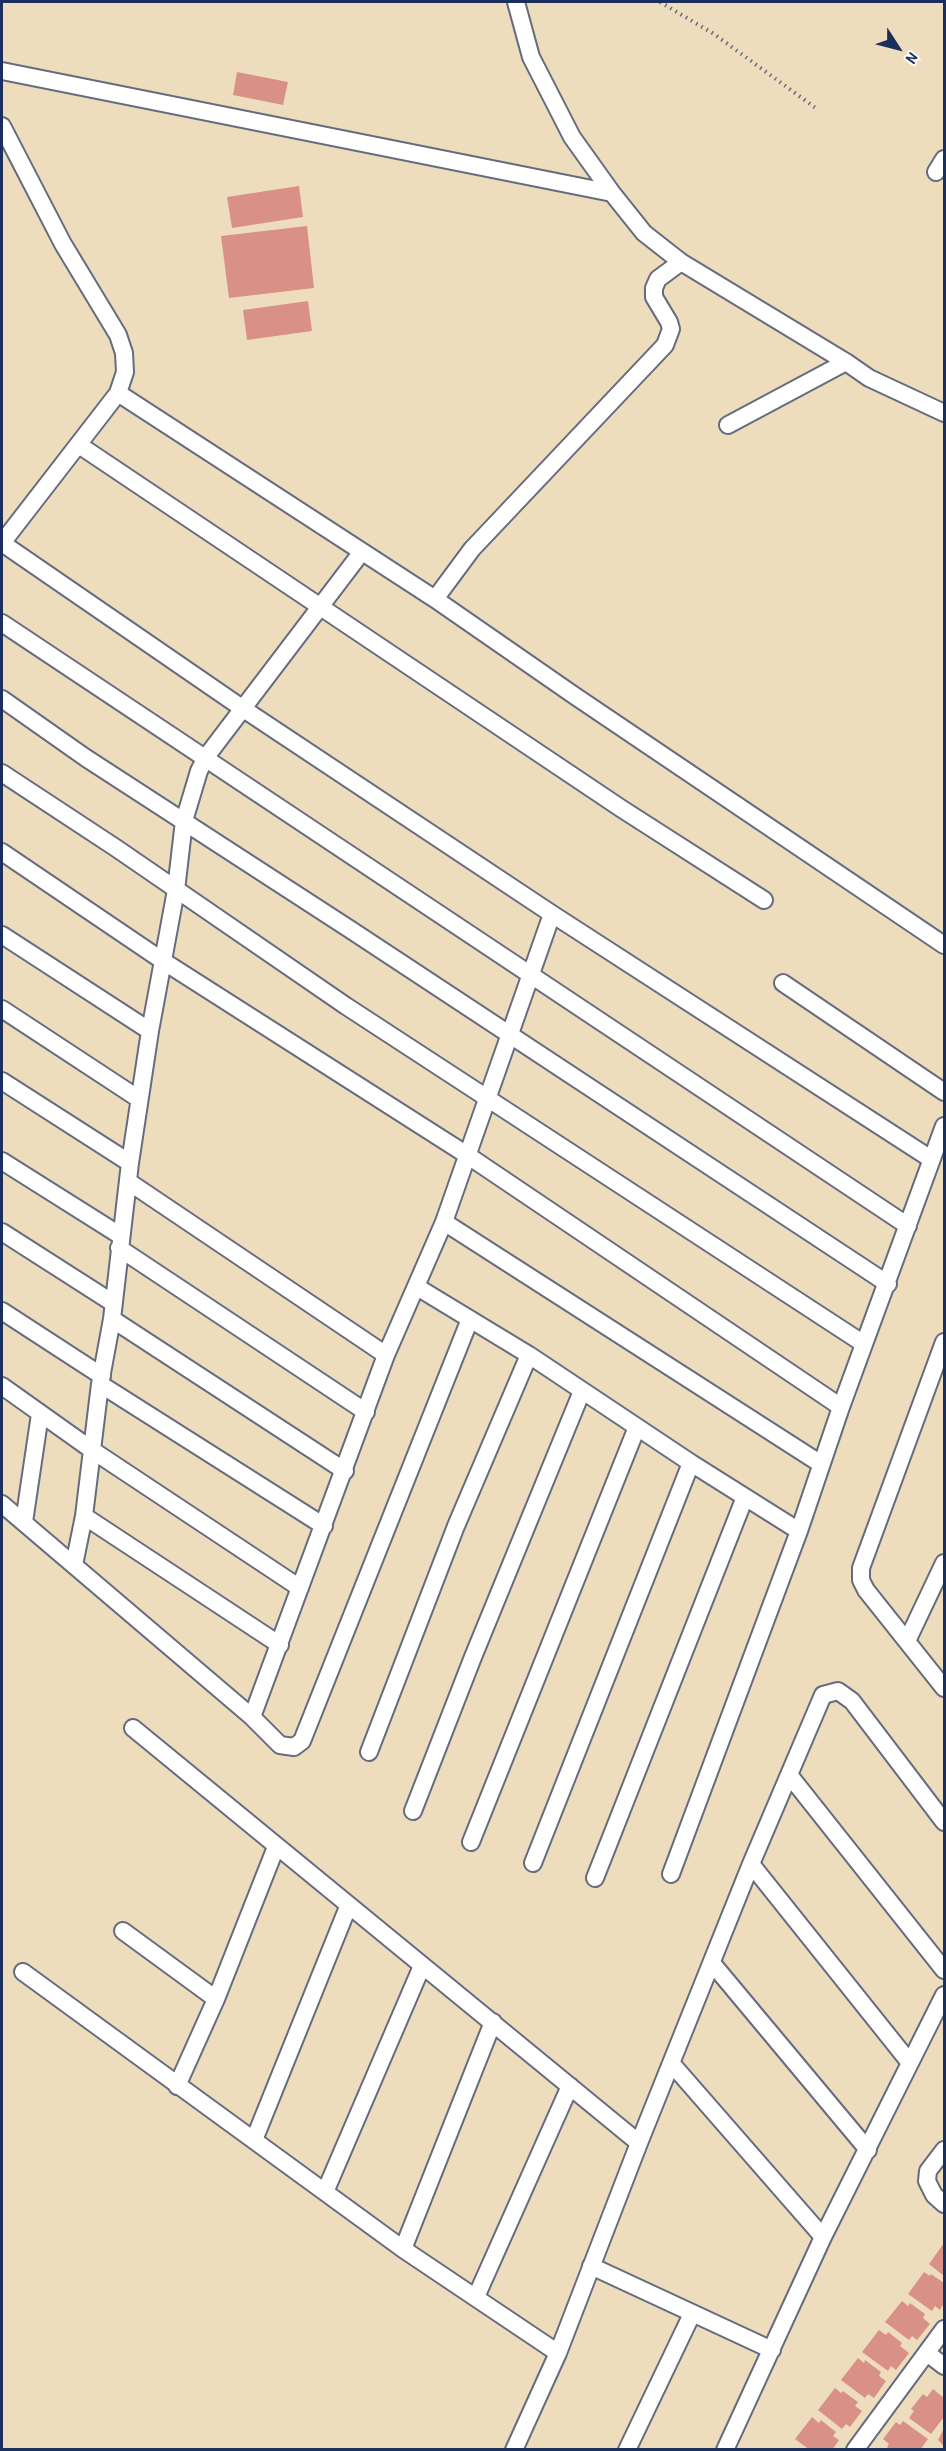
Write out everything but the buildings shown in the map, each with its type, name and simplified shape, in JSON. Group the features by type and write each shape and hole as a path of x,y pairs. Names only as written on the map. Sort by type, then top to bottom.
{"street":[{"path":"516,2 531,57 572,137 612,193 645,233 681,262 869,378 945,413"},
{"path":"2,71 612,193"},
{"path":"2,126 63,244 118,335 124,353 125,372 118,393 2,543 242,708 552,914 931,1159"},
{"path":"435,599 472,549 665,345 670,329 669,322 654,297 654,288 658,279 681,262"},
{"path":"728,425 846,362"},
{"path":"118,393 435,599 585,703 945,945"},
{"path":"79,445 622,809 764,900"},
{"path":"74,1565 84,1516 139,1099 176,890 184,821 199,771 206,757 319,605 361,553"},
{"path":"2,623 908,1226"},
{"path":"2,699 86,758 888,1284"},
{"path":"2,773 116,848 346,1006 864,1344"},
{"path":"2,852 163,961 467,1155 841,1407"},
{"path":"252,1717 387,1355 444,1222 552,914"},
{"path":"2,935 150,1031"},
{"path":"783,983 945,1092"},
{"path":"2,1009 139,1099"},
{"path":"2,1081 130,1163"},
{"path":"671,1874 799,1531 841,1407 945,1126"},
{"path":"2,1161 366,1412"},
{"path":"129,1182 387,1355"},
{"path":"444,1222 821,1464"},
{"path":"2,1232 112,1311 345,1471"},
{"path":"417,1287 529,1355 582,1392 799,1531"},
{"path":"2,1311 101,1380 324,1526"},
{"path":"2,1504 252,1717 280,1744 294,1748 302,1740 470,1319"},
{"path":"945,1342 861,1568 861,1580 866,1590 908,1639 945,1688"},
{"path":"369,1752 456,1526 529,1355"},
{"path":"2,1386 40,1414 300,1588"},
{"path":"413,1811 473,1657 582,1392"},
{"path":"24,1522 40,1414"},
{"path":"471,1842 637,1427"},
{"path":"533,1863 691,1463"},
{"path":"595,1878 744,1497"},
{"path":"84,1516 280,1645"},
{"path":"908,1639 944,1568"},
{"path":"514,2450 558,2354 639,2143 751,1864 823,1695 838,1692 852,1701 945,1822"},
{"path":"133,1728 348,1907 493,2022 639,2143"},
{"path":"790,1776 945,1970"},
{"path":"177,2086 216,1999 276,1847"},
{"path":"751,1864 910,2063"},
{"path":"254,2140 348,1907"},
{"path":"123,1931 216,1999"},
{"path":"712,1963 868,2150"},
{"path":"326,2192 422,1966"},
{"path":"23,1972 403,2249 558,2354"},
{"path":"725,2450 823,2237 945,1995"},
{"path":"403,2249 493,2022"},
{"path":"672,2064 823,2237"},
{"path":"476,2297 570,2086"},
{"path":"945,2150 928,2170 927,2181 934,2195 945,2204"},
{"path":"591,2266 772,2350"},
{"path":"627,2450 692,2314"},
{"path":"855,2450 945,2329"},
{"path":"927,2353 945,2366"}],"path":[{"path":"660,2 714,34 817,109"}]}
